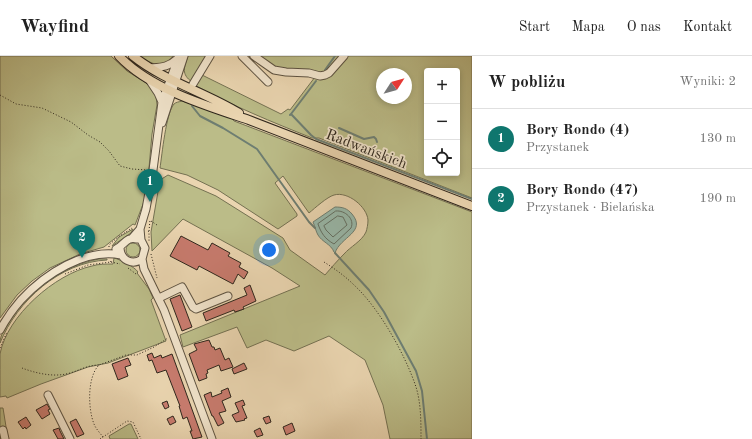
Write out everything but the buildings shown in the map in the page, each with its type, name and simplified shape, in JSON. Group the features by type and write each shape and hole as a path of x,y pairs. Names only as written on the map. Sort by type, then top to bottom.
{"main road":[{"name":"Radwańskich","path":"119,56 145,77 169,90 472,206"},
{"name":"Radwańskich","path":"133,56 173,80 225,104 250,120"}],"street":[{"path":"193,84 210,56"},
{"path":"242,56 268,82"},
{"path":"254,56 274,70 316,75 325,75 329,73 344,56"},
{"path":"151,68 165,67 180,57"},
{"path":"157,140 169,90 180,57"},
{"path":"145,77 156,89 162,102"},
{"path":"139,260 145,248 141,240 140,229 149,194 162,102 169,90"},
{"path":"143,218 154,223"},
{"path":"0,330 20,300 49,276 76,262 110,253 120,247 126,240 133,237 140,229"},
{"path":"133,237 141,240"},
{"path":"120,247 121,255"},
{"path":"110,253 121,255 128,262 139,260"},
{"path":"139,260 159,298 212,439"},
{"path":"159,298 182,287 193,307 196,309 228,296"},
{"path":"48,395 70,439"},
{"path":"3,430 4,439"}],"path":[{"path":"0,95 16,104 42,108 71,122 100,142 120,166 132,170 153,170"},
{"path":"64,275 88,265 110,262 110,253"},
{"path":"324,262 354,285 367,300 392,336 416,388 421,421 421,439"},
{"path":"0,348 8,331"},
{"path":"22,368 30,371 59,376 83,367 98,365 126,354 137,355 174,335"},
{"path":"98,365 92,379 90,397 94,425 103,437"},
{"path":"100,439 127,421 133,422 141,439"}],"green space":[{"path":"0,56 111,56 127,71 152,88 156,96 157,105 152,134 145,199 135,225 133,224 104,247 80,254 50,268 32,281 17,295 0,318"},
{"path":"139,56 173,56 165,63 157,64"},
{"path":"188,56 208,56 192,82 186,76 184,70"},
{"path":"249,56 472,56 472,198 319,138 312,138 267,120 196,86 202,75 281,114 288,109 290,110 315,77 274,72"},
{"path":"182,101 231,117 234,121 472,212 472,439 390,439 383,405 365,360 329,336 294,351 266,340 247,348 237,327 183,347 180,335 300,286 272,268 183,219 152,251 151,232 160,180 168,175 216,196 283,238 290,250 325,275 364,235 367,229 368,220 364,210 356,201 345,195 339,194 328,198 309,213 283,176 275,183 297,216 278,229 218,190 187,175 160,168 165,134 171,109 174,104"},
{"path":"133,229 131,233 112,246 119,237"},
{"path":"133,243 138,245 140,250 138,255 133,257 128,255 126,250 128,245"},
{"path":"114,258 134,268 149,289 153,298 151,300 166,341 108,363 88,367 7,398 6,396 0,397 0,354 4,340 12,325 22,312 48,287 63,278 94,265 113,264"},
{"path":"99,259 107,260 90,262 73,268 42,286 17,313 0,343 3,332 18,309 37,289 60,273 86,262"},
{"path":"0,408 3,408 8,439 0,439"},
{"path":"131,424 138,439 110,439 109,436"}],"water":[{"path":"335,207 348,210 356,220 356,225 355,230 338,247 335,253 331,247 318,235 313,222"}],"waterway":[{"path":"325,70 335,56"},
{"path":"291,114 316,81"},
{"path":"192,106 200,116 257,149 309,222 315,228"},
{"path":"290,115 291,114 316,139 472,199"},
{"path":"339,128 364,139 374,137 377,142"},
{"path":"335,253 369,290 384,312 416,371 422,391 427,439"}],"place":[{"name":"Bory Rondo (4)","path":"150,202"},
{"name":"Bory Rondo (47)","path":"82,258"}]}
